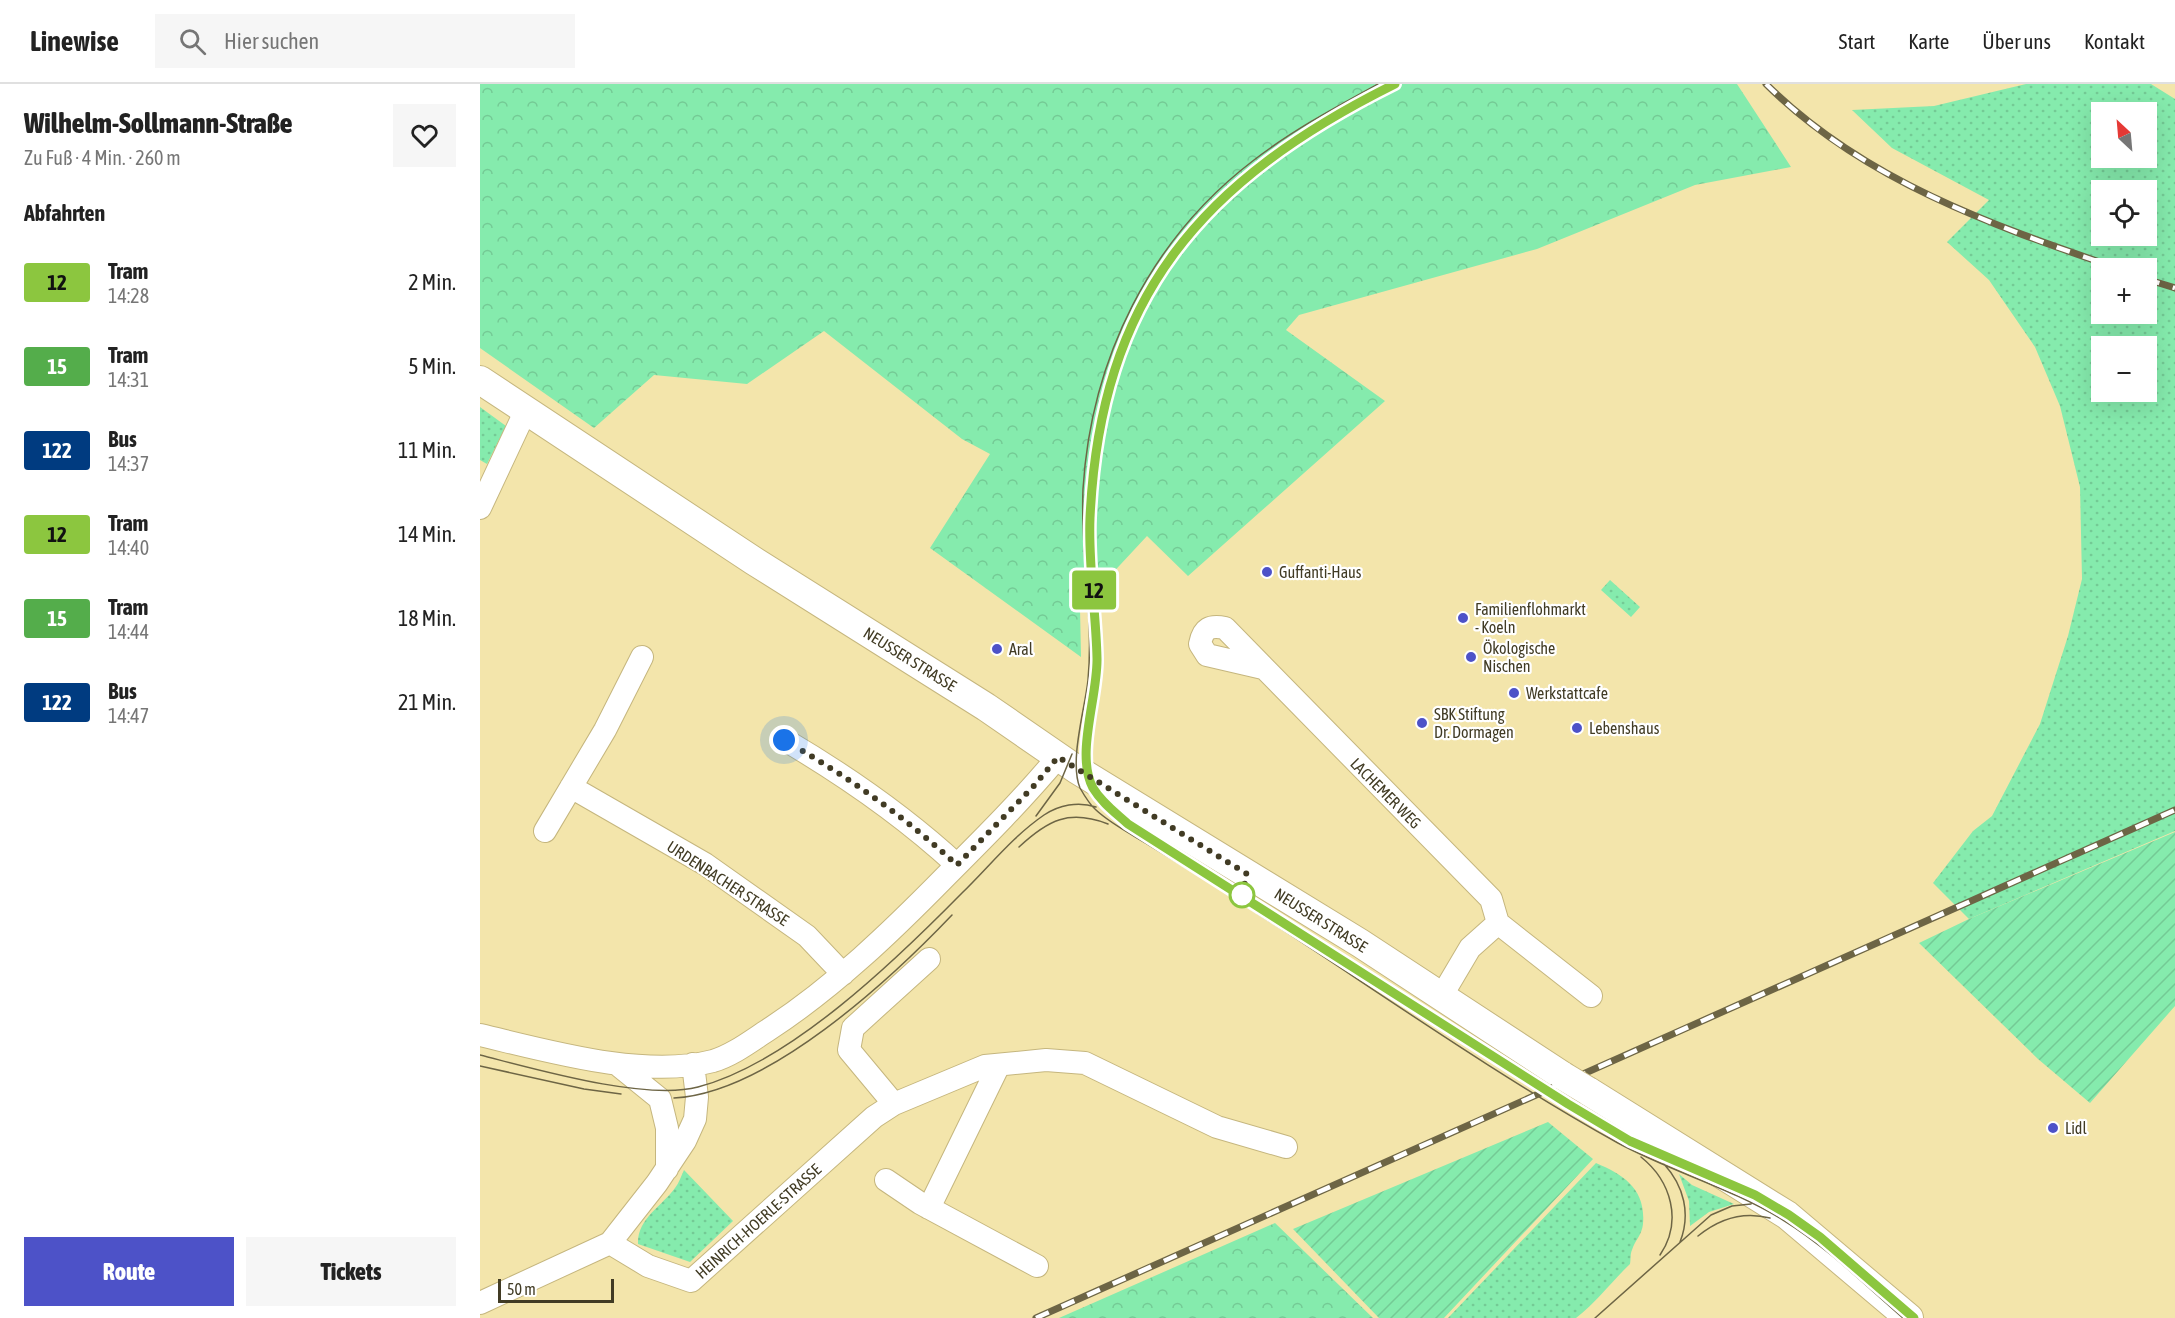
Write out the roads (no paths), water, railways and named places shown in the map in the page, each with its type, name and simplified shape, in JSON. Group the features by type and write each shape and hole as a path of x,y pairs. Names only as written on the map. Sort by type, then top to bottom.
{"main road":[{"name":"NEUSSER STRASSE","path":"480,380 525,412 754,561 986,707 1058,757 1786,1215 1909,1318"}],"street":[{"path":"480,508 525,412"},
{"path":"545,831 605,730 642,657"},
{"name":"LACHEMER WEG","path":"1263,668 1491,899 1498,923"},
{"path":"784,740 834,769 877,799 957,865"},
{"path":"480,1035 648,1067 668,1067 714,1060 742,1047 783,1021 843,974 899,924 1032,788 1058,757"},
{"name":"URDENBACHER STRASSE","path":"571,787 705,864 807,936 843,974"},
{"path":"1441,997 1470,948 1498,923 1591,996"},
{"path":"894,1104 849,1050 849,1040 853,1028 929,959"},
{"name":"HEINRICH-HOERLE-STRASSE","path":"610,1243 648,1266 691,1281 856,1133 894,1104 985,1066 1046,1060 1085,1063 1217,1127 1286,1147"},
{"path":"614,1062 638,1078 660,1099"},
{"path":"480,1303 610,1243 680,1151 695,1119 698,1097 693,1064"},
{"path":"929,1208 999,1065"},
{"path":"667,1169 667,1128 660,1099 668,1067"},
{"path":"886,1180 929,1208 1036,1266"}],"tram line":[{"path":"1378,84 1284,139 1254,160 1217,191 1185,226 1156,265 1132,305 1113,349 1098,394 1088,441 1083,489 1089,656 1088,680 1076,764 1080,788 1094,808 1115,824 1230,895 1526,1089 1618,1143 1743,1199 1783,1220 1830,1254 1903,1318"},
{"path":"1372,96 1395,84"},
{"name":"12","path":"1395,84 1331,117 1304,134 1276,152 1234,186 1168,258 1142,300 1120,348 1098,431 1094,463 1090,519 1097,663 1087,753 1088,776 1103,802 1128,824 1568,1104 1630,1141 1755,1195 1789,1215 1820,1237 1914,1318"},
{"path":"1092,483 1097,439"},
{"path":"1089,738 1088,766 1094,787 1107,805 1128,824"},
{"path":"1036,816 1060,783 1072,754"},
{"path":"480,1055 590,1082 649,1090 698,1087 733,1075 805,1033 840,1006 906,948 1011,842 1044,815 1069,805 1082,804 1096,807"},
{"path":"1019,847 1040,830 1060,820 1082,817 1108,824"},
{"path":"674,1098 710,1091 748,1077 787,1055 861,1001 952,915"},
{"path":"480,1066 584,1089 621,1094"},
{"path":"1641,1157 1660,1178 1670,1202 1671,1229 1660,1255"},
{"path":"1664,1164 1681,1191 1684,1201 1685,1221 1680,1242"},
{"path":"1595,1318 1711,1215 1732,1206 1751,1204"},
{"path":"1698,1236 1732,1218 1750,1215 1770,1218"}],"railway":[{"path":"1766,84 1804,118 1844,147 1886,173 1976,216 2091,259"},
{"path":"2157,282 2175,288"},
{"path":"1036,1318 2175,810"}],"place":[{"name":"Guffanti-Haus","path":"1267,572"},
{"name":"Familienflohmarkt - Koeln","path":"1463,618"},
{"name":"Aral","path":"997,649"},
{"name":"Ökologische Nischen","path":"1471,657"},
{"name":"Werkstattcafe","path":"1514,693"},
{"name":"SBK Stiftung Dr. Dormagen","path":"1422,723"},
{"name":"Lebenshaus","path":"1577,728"},
{"name":"Lidl","path":"2053,1128"}]}
